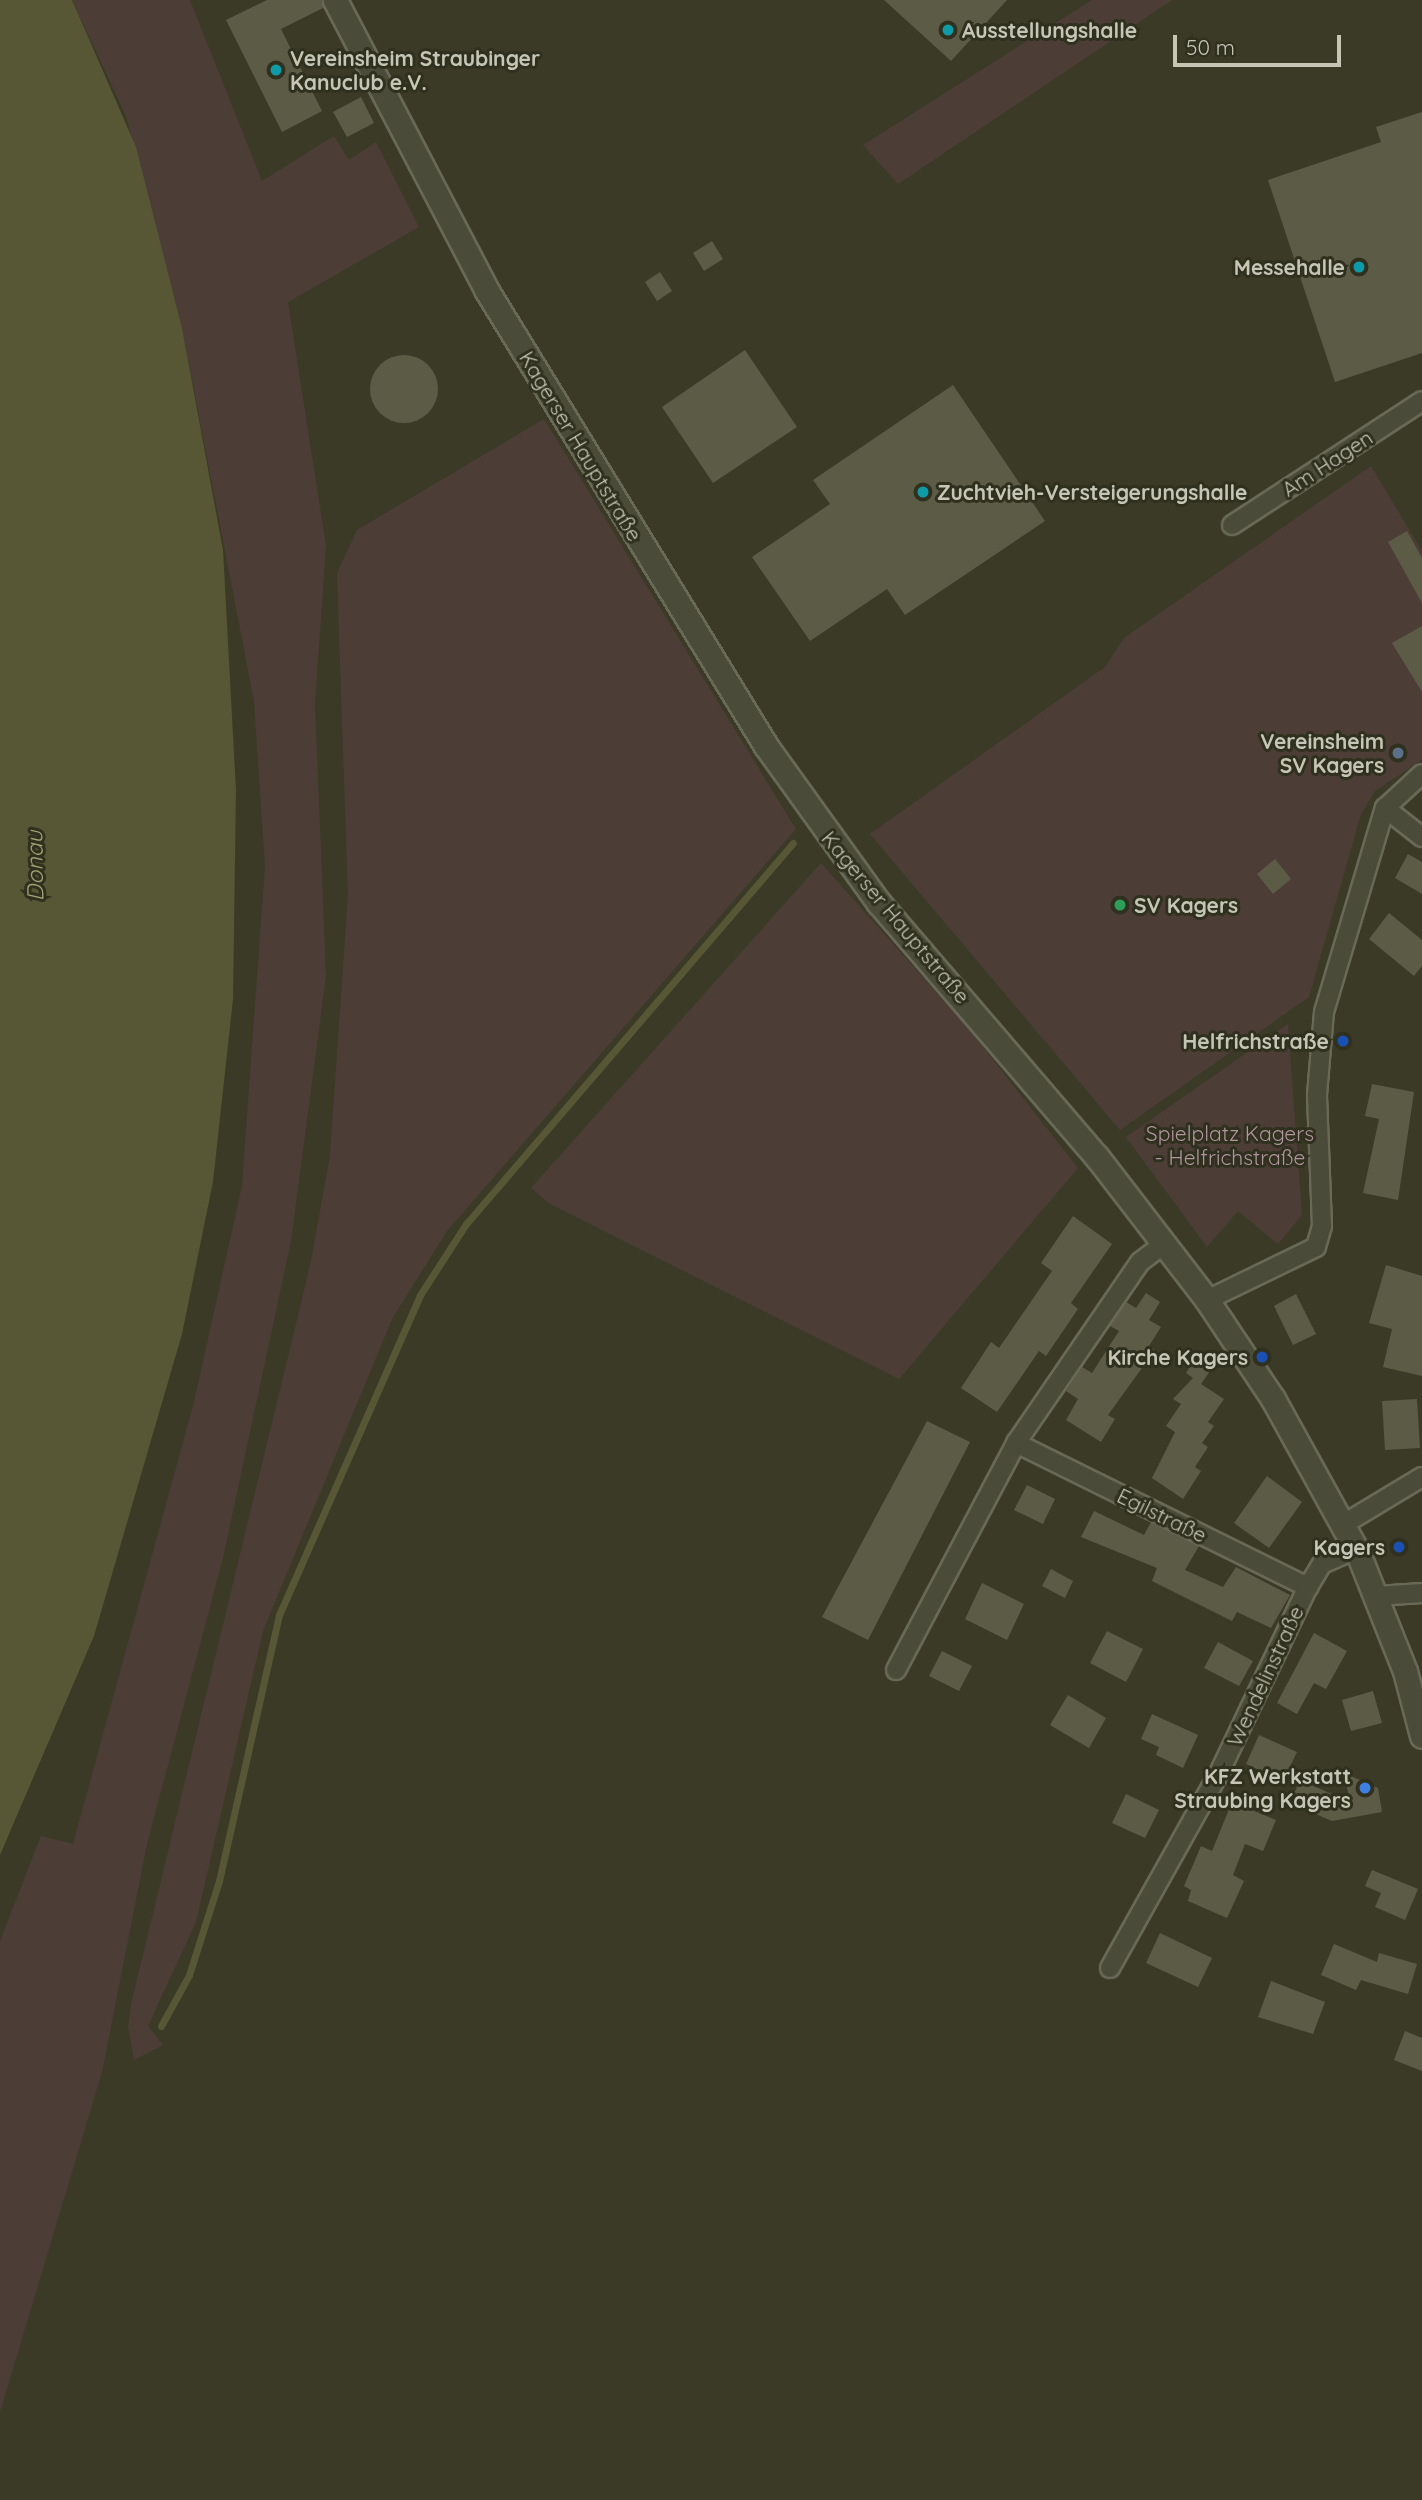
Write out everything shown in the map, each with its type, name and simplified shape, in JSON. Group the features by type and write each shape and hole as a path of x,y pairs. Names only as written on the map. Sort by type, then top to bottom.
{"street":[{"name":"Kagerser Hauptstraße","path":"342,3 487,291 773,757 879,903 1164,1244 1207,1300 1344,1524 1377,1596 1422,1736"},
{"name":"Am Hagen","path":"1232,525 1422,401"},
{"path":"1207,1300 1316,1247 1322,1226 1317,1095 1324,1012 1385,807 1422,774"},
{"path":"1385,807 1422,837"},
{"path":"896,1670 1016,1443 1140,1262 1164,1244"},
{"name":"Egilstraße","path":"1016,1443 1307,1587"},
{"path":"1344,1524 1422,1477"},
{"name":"Wendelinstraße","path":"1110,1968 1220,1769 1307,1587 1322,1564 1356,1549"},
{"path":"1377,1596 1422,1593"}],"green space":[{"path":"72,0 190,0 262,181 334,136 349,160 376,142 419,227 288,302 326,546 315,704 326,976 291,1241 223,1558 147,1844 102,2072 0,2412 0,1941 41,1836 73,1844 194,1402 242,1186 265,866 254,701 182,328 126,116"},
{"path":"1092,0 1172,0 898,184 863,145"},
{"path":"544,419 796,829 447,1231 392,1319 263,1631 196,1922 148,2026 163,2045 134,2060 128,2027 132,2000 310,1266 330,1156 348,895 337,573 357,530"},
{"path":"1371,466 1422,551 1422,760 1375,791 1361,814 1309,997 1120,1130 870,834 1105,667 1124,638"},
{"path":"821,863 969,1029 1078,1168 899,1379 550,1204 531,1188"},
{"name":"Spielplatz Kagers - Helfrichstraße","path":"1288,1024 1302,1215 1278,1244 1238,1211 1207,1247 1126,1137"}],"water":[{"name":"Donau","path":"0,0 72,0 136,147 182,328 223,550 236,790 233,999 213,1182 182,1334 94,1636 0,1855"}],"building":[{"name":"Vereinsheim Straubinger Kanuclub e.V.","path":"267,0 321,0 323,8 281,29 322,111 282,132 226,20"},
{"name":"Ausstellungshalle","path":"884,0 1007,0 951,61"},
{"path":"361,97 374,123 347,137 333,112"},
{"name":"Messehalle","path":"1422,112 1422,353 1335,382 1268,180 1381,142 1376,127"},
{"path":"712,241 723,259 704,271 693,253"},
{"path":"660,272 672,291 657,301 645,282"},
{"path":"745,350 797,427 713,483 662,407"},
{"path":"411,355 432,370 438,382 436,402 428,413 411,423 397,423 380,413 372,402 370,382 380,365 391,357"},
{"name":"Zuchtvieh-Versteigerungshalle","path":"953,385 1045,521 905,615 887,589 810,641 752,557 830,504 813,480"},
{"path":"1407,531 1422,558 1422,603 1388,542"},
{"name":"Vereinsheim SV Kagers","path":"1422,626 1422,692 1392,643"},
{"path":"1408,854 1422,862 1422,894 1395,878"},
{"path":"1275,859 1291,879 1273,894 1257,874"},
{"path":"1389,913 1422,940 1422,966 1414,976 1369,939"},
{"path":"1372,1084 1414,1092 1398,1200 1363,1193 1379,1119 1365,1116"},
{"path":"1073,1216 1112,1244 1071,1303 1078,1309 1046,1356 1039,1351 997,1412 961,1388 991,1342 999,1348 1052,1271 1041,1263"},
{"path":"1386,1265 1422,1276 1422,1376 1383,1367 1392,1329 1369,1323"},
{"path":"1146,1293 1160,1302 1149,1320 1161,1327 1149,1346 1155,1350 1108,1415 1115,1419 1101,1442 1066,1420 1078,1399 1066,1391 1082,1367 1092,1373 1119,1331 1110,1326 1126,1302 1136,1308"},
{"path":"1296,1294 1316,1334 1293,1345 1274,1306"},
{"path":"1196,1357 1212,1368 1201,1384 1224,1399 1208,1422 1214,1426 1202,1443 1208,1447 1195,1467 1201,1471 1183,1499 1152,1478 1175,1432 1166,1426 1181,1404 1173,1399 1193,1378 1186,1373"},
{"path":"1417,1399 1420,1448 1385,1450 1382,1401"},
{"path":"927,1421 970,1442 868,1640 822,1617"},
{"path":"1267,1476 1302,1502 1269,1548 1234,1523"},
{"path":"1027,1485 1055,1499 1043,1524 1014,1510"},
{"path":"1094,1511 1144,1535 1151,1522 1199,1546 1185,1570 1223,1587 1236,1567 1290,1595 1271,1628 1237,1612 1232,1621 1152,1581 1157,1568 1081,1537"},
{"path":"1051,1569 1073,1581 1065,1598 1042,1586"},
{"path":"982,1583 1024,1604 1007,1640 965,1619"},
{"path":"1107,1631 1143,1649 1126,1682 1090,1663"},
{"path":"1314,1633 1347,1651 1326,1689 1314,1683 1297,1714 1277,1703"},
{"path":"1218,1642 1253,1661 1239,1686 1204,1668"},
{"path":"942,1651 972,1666 959,1691 929,1676"},
{"path":"1373,1691 1382,1723 1351,1731 1342,1700"},
{"path":"1068,1695 1106,1718 1089,1748 1050,1725"},
{"path":"1152,1714 1198,1735 1183,1768 1156,1755 1159,1747 1141,1739"},
{"path":"1259,1735 1297,1752 1283,1781 1246,1764"},
{"path":"1344,1773 1378,1788 1382,1812 1332,1821 1290,1803 1300,1780 1350,1802"},
{"path":"1126,1794 1159,1810 1145,1838 1112,1823"},
{"path":"1232,1802 1276,1820 1263,1851 1245,1844 1233,1875 1244,1881 1227,1918 1188,1901 1191,1890 1184,1886 1201,1846 1212,1851"},
{"path":"1372,1870 1418,1889 1405,1920 1375,1907 1381,1893 1365,1886"},
{"path":"1160,1933 1212,1958 1198,1987 1146,1963"},
{"path":"1334,1944 1377,1962 1379,1953 1417,1964 1408,1994 1361,1980 1356,1990 1321,1975"},
{"path":"1271,1981 1325,2002 1313,2034 1258,2017"},
{"path":"1405,2031 1422,2038 1422,2071 1394,2060"}],"waterway":[{"path":"161,2026 189,1975 219,1881 279,1615 420,1295 466,1224 793,843"}],"place":[{"name":"Ausstellungshalle","path":"948,30"},
{"name":"Vereinsheim Straubinger Kanuclub e.V.","path":"276,70"},
{"name":"Messehalle","path":"1359,267"},
{"name":"Zuchtvieh-Versteigerungshalle","path":"923,492"},
{"name":"Vereinsheim SV Kagers","path":"1398,753"},
{"name":"SV Kagers","path":"1120,905"},
{"name":"Helfrichstraße","path":"1343,1041"},
{"name":"Kirche Kagers","path":"1262,1357"},
{"name":"Kagers","path":"1399,1547"},
{"name":"KFZ Werkstatt Straubing Kagers","path":"1365,1788"}]}
